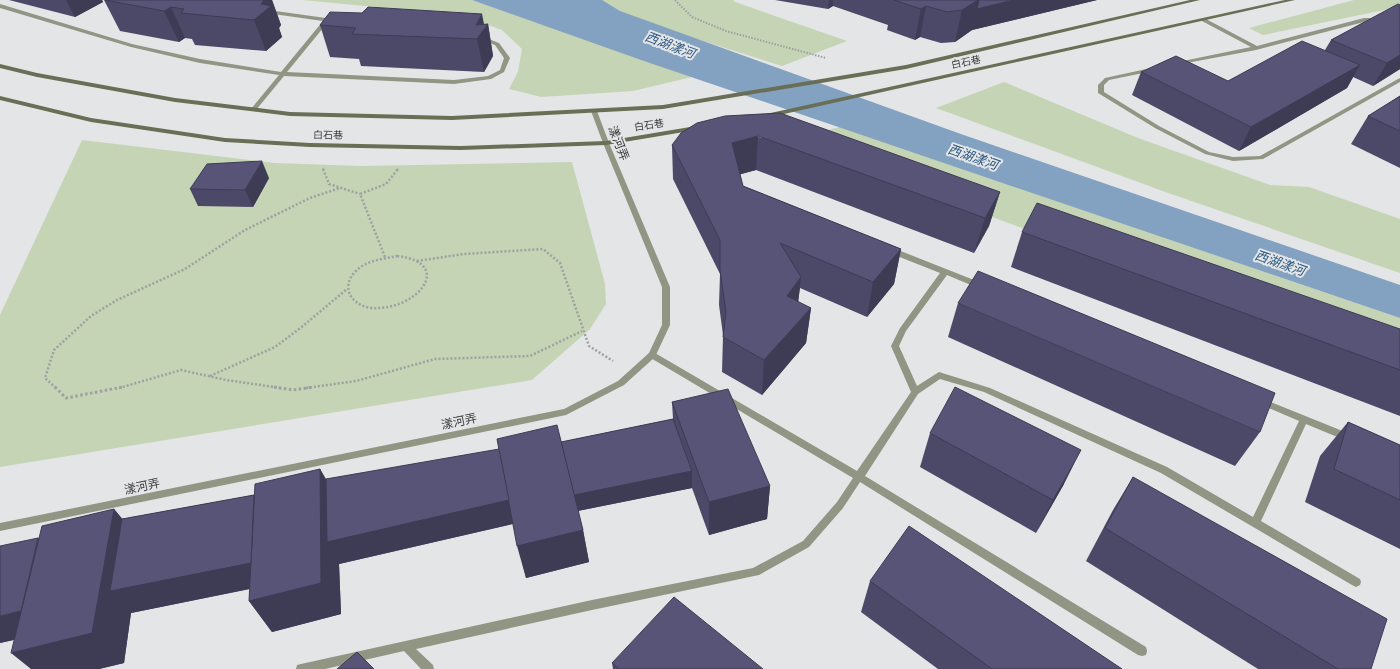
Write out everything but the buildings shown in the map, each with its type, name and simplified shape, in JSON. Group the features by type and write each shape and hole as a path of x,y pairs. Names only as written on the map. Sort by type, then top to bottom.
{"main road":[{"name":"白石巷","path":"0,66 36,75 175,100 290,114 452,118 594,111 663,107 906,67 1197,0"},
{"name":"白石巷","path":"760,117 1292,0"},
{"name":"白石巷","path":"0,98 91,120 225,140 332,145 461,148 606,142 706,126"}],"street":[{"path":"0,6 131,45 200,61 283,74 454,82 489,78 502,70 506,58 497,44 475,36"},
{"path":"260,10 326,21 341,22"},
{"path":"1204,20 1256,48"},
{"path":"1174,65 1256,48 1364,20 1387,21"},
{"path":"254,109 326,21"},
{"path":"1159,68 1107,79 1101,85 1101,93 1157,127 1207,153 1233,159 1261,158 1400,80"},
{"name":"漾河弄","path":"0,527 566,412 621,384 652,355 666,325 666,287 594,111"},
{"path":"880,246 989,290"},
{"path":"915,392 895,346 903,330 945,272"},
{"path":"652,355 859,477 1142,651"},
{"path":"301,669 755,572 806,544 840,505 915,392 939,375 987,390 1164,470 1356,582"},
{"path":"1252,398 1352,438"},
{"path":"1255,523 1304,419"},
{"path":"406,646 429,669"}],"path":[{"path":"675,0 692,17 726,31 833,60"},
{"path":"332,145 323,170 329,184 360,194 386,184 399,168 404,147"},
{"path":"340,188 310,198 246,230 186,269 117,300 91,316 54,350 45,378 66,398 113,390 181,370 293,390 356,381 435,358 530,356 582,331"},
{"path":"360,194 385,257"},
{"path":"417,261 444,256 483,252 543,249 560,263 582,331 589,346 632,373"},
{"path":"385,257 408,257 417,261 424,267 426,275 424,285 413,297 394,306 380,308 367,307 356,303 349,297 347,289 348,281 353,273 373,260 385,257"},
{"path":"210,376 275,347 303,326 347,289"}],"green space":[{"path":"302,0 472,0 692,77 633,91 541,97 509,89 518,72 522,49 502,30 461,15"},
{"path":"588,0 733,0 735,2 847,41 782,66 592,6"},
{"path":"1354,0 1400,0 1400,10 1394,8 1263,35 1249,28"},
{"path":"1004,82 1138,138 1270,185 1309,187 1400,219 1400,273 1171,194 936,108"},
{"path":"840,127 1400,318 1400,367 786,141"},
{"path":"82,140 274,163 361,166 572,162 605,284 606,304 590,329 532,380 0,467 0,315"}],"water":[{"name":"西湖漾河","path":"472,0 602,0 620,11 958,133 1400,285 1400,318 644,61"}]}
